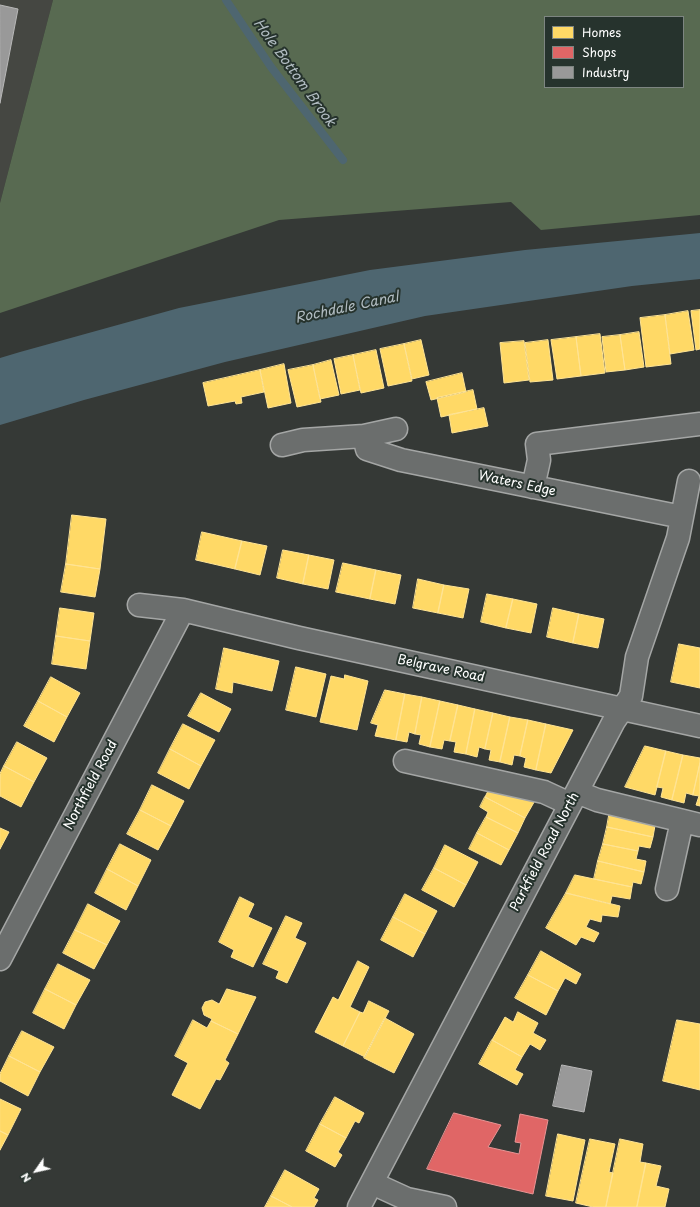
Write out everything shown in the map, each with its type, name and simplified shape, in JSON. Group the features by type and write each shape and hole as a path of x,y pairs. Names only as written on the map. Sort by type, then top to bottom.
{"street":[{"path":"532,487 539,460 537,444 700,424"},
{"path":"282,445 303,440 364,436 396,429"},
{"name":"Waters Edge","path":"364,436 367,449 401,460 682,517"},
{"name":"Parkfield Road North","path":"359,1207 614,721 631,696 637,657 678,538 689,481"},
{"name":"Belgrave Road","path":"139,605 183,610 299,638 700,726"},
{"name":"Northfield Road","path":"0,959 183,610"},
{"path":"405,761 544,792 574,798 597,800 691,823 667,889"},
{"path":"372,1183 407,1199 445,1207"}],"shaded area":[{"path":"0,0 53,0 0,203"}],"green space":[{"path":"53,0 700,0 700,215 541,230 511,202 279,220 0,313 0,203"}],"water":[{"name":"Rochdale Canal","path":"700,233 700,279 632,286 425,316 225,362 84,400 0,425 0,358 179,308 370,270 525,250"}],"building: Homes":[{"path":"700,310 700,349 696,350 691,311"},
{"path":"688,311 694,350 670,354 665,315"},
{"path":"665,315 671,364 646,367 640,318"},
{"path":"639,332 644,367 625,370 620,335"},
{"path":"600,334 605,373 581,376 576,337"},
{"path":"620,335 625,370 606,372 602,337"},
{"path":"576,337 581,376 557,379 551,340"},
{"path":"421,340 429,375 412,379 404,344"},
{"path":"548,340 553,380 530,382 525,343"},
{"path":"524,341 529,380 504,383 500,343"},
{"path":"404,344 412,381 388,386 380,349"},
{"path":"376,350 384,388 361,393 353,355"},
{"path":"353,355 360,390 341,394 334,359"},
{"path":"331,360 339,395 320,399 313,365"},
{"path":"284,364 291,403 268,408 260,370"},
{"path":"313,365 321,402 297,407 288,370"},
{"path":"260,370 264,392 241,397 242,403 236,404 235,401 208,406 203,383"},
{"path":"462,373 466,392 431,400 426,382"},
{"path":"473,390 477,409 441,417 437,398"},
{"path":"484,408 488,426 452,433 449,415"},
{"path":"72,515 106,519 100,569 66,564"},
{"path":"202,532 242,541 235,569 196,560"},
{"path":"242,541 267,546 260,575 235,569"},
{"path":"283,550 309,555 303,584 277,578"},
{"path":"309,555 334,560 328,589 303,584"},
{"path":"343,563 376,570 370,599 336,592"},
{"path":"66,564 100,569 95,597 61,592"},
{"path":"376,570 401,575 395,604 370,599"},
{"path":"418,579 444,585 438,613 413,608"},
{"path":"444,585 469,589 463,618 438,613"},
{"path":"487,594 513,599 506,628 481,622"},
{"path":"513,599 537,604 531,633 506,628"},
{"path":"60,608 94,613 90,641 56,636"},
{"path":"553,608 579,614 573,643 547,637"},
{"path":"579,614 604,619 598,648 573,643"},
{"path":"56,636 90,641 86,669 52,664"},
{"path":"679,644 700,648 700,688 671,682"},
{"path":"224,648 279,661 272,691 233,682 232,693 216,689"},
{"path":"296,667 326,674 316,717 286,710"},
{"path":"345,675 368,681 357,730 320,722 331,676 344,679"},
{"path":"51,677 80,693 67,717 38,701"},
{"path":"385,690 405,694 396,740 375,736 378,725 371,723"},
{"path":"201,693 231,709 219,732 188,716"},
{"path":"405,694 422,697 415,734 409,732 407,742 396,740"},
{"path":"422,697 440,701 430,747 419,744 421,735 415,734"},
{"path":"38,701 67,717 54,742 24,726"},
{"path":"440,701 458,705 450,741 444,740 442,749 430,747"},
{"path":"458,705 475,709 466,754 454,752 456,742 450,741"},
{"path":"475,709 493,713 485,749 479,747 477,757 466,754"},
{"path":"493,713 510,717 500,762 489,760 491,750 485,749"},
{"path":"510,717 528,720 520,756 514,755 512,765 500,762"},
{"path":"528,720 546,724 536,770 524,767 526,758 520,756"},
{"path":"183,724 215,740 201,766 170,749"},
{"path":"546,724 573,730 551,773 536,770"},
{"path":"17,742 47,758 34,782 4,766"},
{"path":"645,746 666,751 655,795 625,787"},
{"path":"170,749 201,766 189,789 158,773"},
{"path":"666,751 683,755 672,800 661,797 663,788 657,787"},
{"path":"683,755 700,758 693,795 686,793 684,803 672,800"},
{"path":"700,763 700,806 696,805 699,796 693,795"},
{"path":"4,766 34,782 21,807 0,796 0,774"},
{"path":"152,785 184,801 171,826 140,810"},
{"path":"500,788 537,797 525,818 485,797 489,789 497,793"},
{"path":"485,797 525,818 518,833 486,817 488,812 480,807"},
{"path":"140,810 171,826 158,850 127,834"},
{"path":"610,810 656,820 653,837 607,827"},
{"path":"486,817 518,833 509,850 477,833"},
{"path":"607,827 653,837 650,848 639,846 638,851 603,844"},
{"path":"0,828 9,832 0,849"},
{"path":"477,833 509,850 501,865 469,849"},
{"path":"120,844 151,860 138,886 107,869"},
{"path":"603,844 638,851 636,859 646,861 644,872 598,861"},
{"path":"445,845 478,862 466,885 434,868"},
{"path":"598,861 644,872 641,884 633,882 632,887 594,879"},
{"path":"434,868 466,885 454,907 422,890"},
{"path":"107,869 138,886 126,910 95,893"},
{"path":"575,875 632,887 630,899 612,896 610,904 566,893"},
{"path":"566,893 620,906 618,917 602,915 601,922 590,919 586,927 599,933 594,942 581,937 576,945 546,928"},
{"path":"405,894 437,911 425,934 393,917"},
{"path":"240,897 254,904 248,917 272,928 253,967 231,957 234,950 219,942"},
{"path":"88,904 120,921 107,945 75,930"},
{"path":"286,916 302,923 295,938 306,943 287,983 276,978 279,971 263,964"},
{"path":"393,917 425,934 413,957 381,940"},
{"path":"75,930 107,945 94,969 63,953"},
{"path":"541,951 581,974 576,984 565,978 558,991 528,975"},
{"path":"358,961 369,967 350,1007 360,1012 343,1046 315,1032 333,997 338,1000"},
{"path":"58,964 90,980 76,1005 45,989"},
{"path":"528,975 558,991 546,1015 515,998"},
{"path":"45,989 76,1005 64,1029 33,1013"},
{"path":"227,989 256,997 238,1034 211,1021 212,1019 204,1015 202,1008 205,1002 212,1000 219,1004"},
{"path":"369,1001 389,1011 365,1057 343,1046 360,1012 363,1013"},
{"path":"518,1012 538,1023 533,1033 546,1040 540,1050 530,1044 522,1057 492,1040 505,1017 513,1022"},
{"path":"385,1018 414,1034 394,1073 364,1058"},
{"path":"193,1020 207,1028 211,1021 238,1034 225,1060 229,1063 220,1080 216,1079 200,1109 172,1095 188,1063 175,1056"},
{"path":"677,1020 700,1024 700,1090 663,1081"},
{"path":"22,1031 54,1047 40,1072 9,1056"},
{"path":"492,1040 522,1057 515,1070 523,1074 517,1085 479,1064"},
{"path":"9,1056 40,1072 28,1096 0,1081 0,1074"},
{"path":"335,1097 364,1113 359,1123 355,1121 346,1138 320,1124"},
{"path":"0,1099 21,1109 8,1135 0,1131"},
{"path":"320,1124 346,1138 338,1152 342,1155 335,1167 306,1151"},
{"path":"0,1131 8,1135 0,1150"},
{"path":"558,1134 585,1140 573,1201 546,1196"},
{"path":"590,1139 615,1144 609,1172 613,1173 606,1207 593,1207 576,1203"},
{"path":"620,1139 643,1144 640,1162 646,1163 637,1207 606,1207"},
{"path":"646,1163 661,1166 656,1186 669,1189 665,1207 637,1207"},
{"path":"285,1170 319,1189 314,1198 318,1200 314,1207 292,1207 271,1196"},
{"path":"271,1196 292,1207 265,1207"}],"building: Shops":[{"path":"454,1113 501,1125 488,1147 519,1154 521,1143 515,1142 520,1114 548,1120 533,1194 427,1169"}],"building: Industry":[{"path":"0,5 18,9 0,103"},
{"path":"562,1065 592,1071 584,1112 553,1106"}],"waterway":[{"name":"Hole Bottom Brook","path":"226,0 271,67 343,160"}]}
